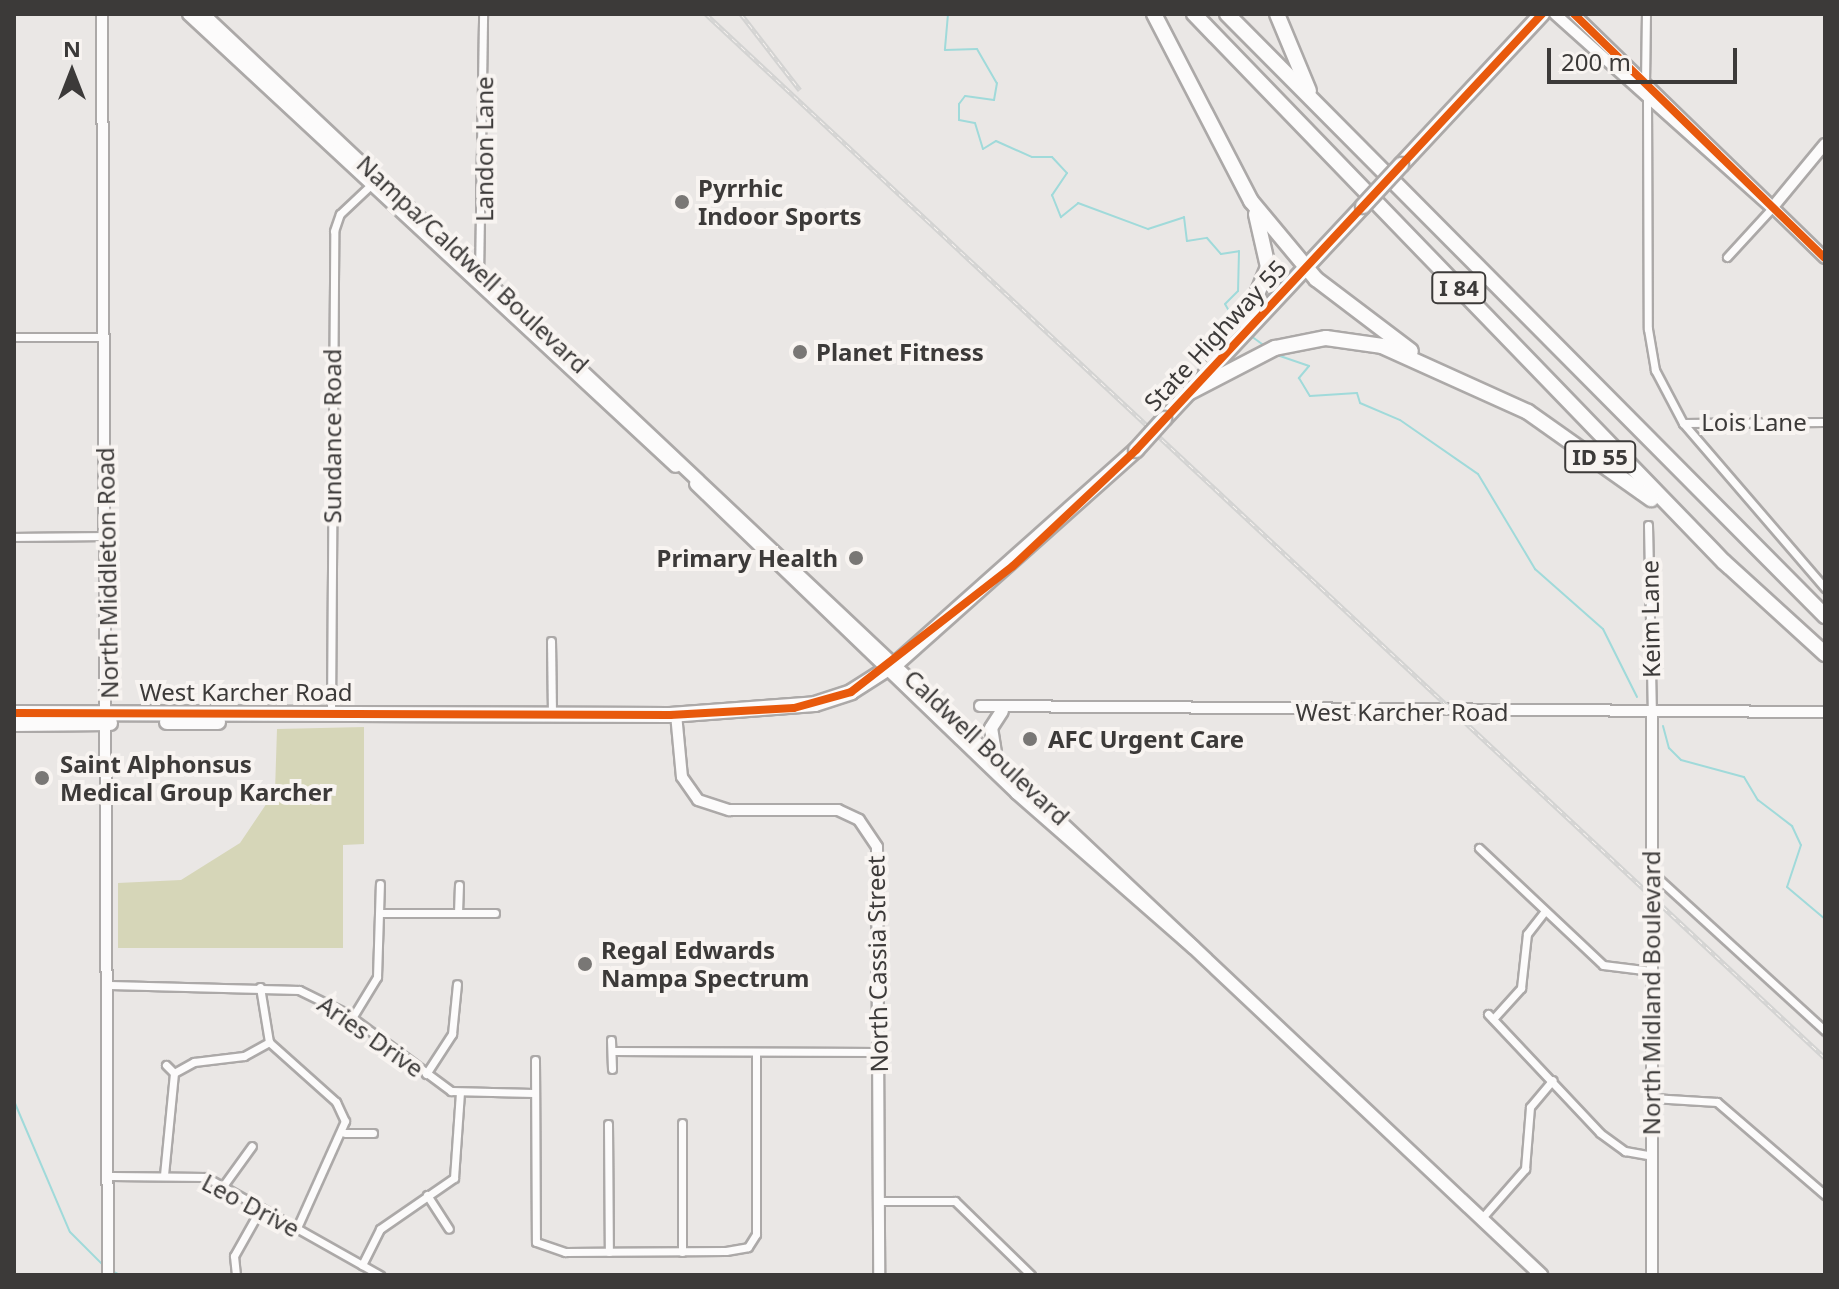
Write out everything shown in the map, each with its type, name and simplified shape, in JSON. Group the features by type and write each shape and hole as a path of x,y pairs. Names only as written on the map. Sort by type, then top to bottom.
{"highway":[{"path":"1154,14 1269,251 1264,286 1237,340"},
{"name":"I 84","path":"1194,14 1724,562 1825,654"},
{"name":"I 84","path":"1227,14 1825,616"},
{"path":"1277,14 1286,49 1321,112"},
{"name":"State Highway 55","path":"893,666 1136,450 1190,392 1225,365 1237,340 1542,14"},
{"path":"1194,94 1251,201 1307,265 1375,328 1528,412"},
{"name":"ID 55","path":"1225,365 1275,348 1326,338 1382,346 1528,412 1605,461 1724,562"},
{"name":"West Karcher Road","path":"14,724 109,718 331,712 676,714 815,704 893,666"},
{"name":"West Karcher Road","path":"14,713 109,718 450,719 477,713"}],"main road":[{"path":"189,14 375,181"},
{"name":"Nampa/Caldwell Boulevard","path":"203,14 375,181 739,519"},
{"name":"Caldwell Boulevard","path":"739,519 1541,1275"},
{"name":"Caldwell Boulevard","path":"893,666 996,756 1194,948"},
{"path":"996,756 989,740 1002,711"}],"street":[{"name":"North Middleton Road","path":"102,14 112,1176 108,1275"},
{"name":"Landon Lane","path":"478,278 483,14"},
{"path":"1555,14 1772,208"},
{"path":"1574,14 1825,258"},
{"path":"1645,84 1646,14"},
{"path":"1647,99 1691,127"},
{"path":"1647,99 1649,340 1655,370 1683,423 1825,588"},
{"path":"1727,257 1825,144"},
{"name":"Sundance Road","path":"331,712 334,231 375,181"},
{"path":"14,337 104,337"},
{"name":"Lois Lane","path":"1683,423 1825,422"},
{"name":"Keim Lane","path":"1648,525 1652,712"},
{"path":"14,537 105,536"},
{"path":"551,641 552,713"},
{"name":"West Karcher Road","path":"980,706 1002,711 1825,712"},
{"name":"North Midland Boulevard","path":"1652,712 1652,1275"},
{"name":"North Cassia Street","path":"676,714 682,777 710,807 838,810 873,837 879,1275"},
{"path":"1479,848 1603,965 1652,971"},
{"path":"1650,871 1825,1031"},
{"path":"352,1018 377,977 380,884"},
{"path":"458,913 459,885"},
{"path":"1545,911 1527,934 1521,988 1491,1016 1611,1142 1652,1156"},
{"path":"380,913 495,913"},
{"path":"426,1074 452,1034 457,984"},
{"name":"Aries Drive","path":"110,985 299,990 352,1018 426,1074 460,1093 533,1093"},
{"path":"260,987 269,1042 336,1102 345,1133 297,1228"},
{"path":"611,1040 612,1069"},
{"path":"174,1073 194,1062 244,1056 269,1042"},
{"path":"612,1051 878,1052"},
{"path":"535,1060 532,1164 536,1242 565,1252 682,1252 748,1247 756,1194 756,1052"},
{"path":"166,1065 174,1073"},
{"path":"164,1175 174,1073"},
{"path":"1481,1219 1525,1169 1530,1107 1553,1080"},
{"path":"362,1265 380,1229 454,1178 460,1093"},
{"path":"1652,1098 1717,1102 1825,1195"},
{"path":"682,1123 682,1252"},
{"path":"608,1124 609,1252"},
{"path":"345,1133 373,1133"},
{"path":"223,1186 252,1146"},
{"name":"Leo Drive","path":"112,1176 206,1177 380,1275"},
{"path":"427,1195 449,1229"},
{"path":"879,1201 955,1201 1031,1275"},
{"path":"236,1275 234,1256 261,1208"}],"green space":[{"path":"364,727 364,844 343,845 343,948 118,948 118,883 181,880 240,843 275,791 277,729"}],"waterway":[{"path":"948,14 945,50 977,49 997,83 994,100 965,96 959,104 959,120 975,123 983,149 996,141 1032,157 1052,157 1067,173 1052,195 1061,217 1078,203 1148,229 1184,217 1187,241 1207,238 1221,254 1239,251 1238,291 1225,304 1239,328"},
{"path":"1251,336 1265,346"},
{"path":"1277,355 1309,366 1299,378 1310,396 1357,393 1360,403 1400,420 1478,474 1535,569 1603,629 1637,697"},
{"path":"1663,726 1669,748 1681,760 1744,777 1758,800 1792,826 1801,845 1787,887 1825,919"},
{"path":"14,1101 70,1232 105,1267"},
{"path":"110,1270 120,1275"}],"railway":[{"path":"706,14 1825,1058"},
{"path":"741,14 800,90"}],"cycle path":[{"path":"14,713 670,715 794,708 851,692 1013,566 1136,450 1542,14"},
{"path":"1574,14 1825,258"}],"place":[{"name":"Pyrrhic Indoor Sports","path":"682,202"},
{"name":"Planet Fitness","path":"800,352"},
{"name":"Primary Health","path":"856,558"},
{"name":"AFC Urgent Care","path":"1030,739"},
{"name":"Saint Alphonsus Medical Group Karcher","path":"42,778"},
{"name":"Regal Edwards Nampa Spectrum","path":"585,964"}]}
